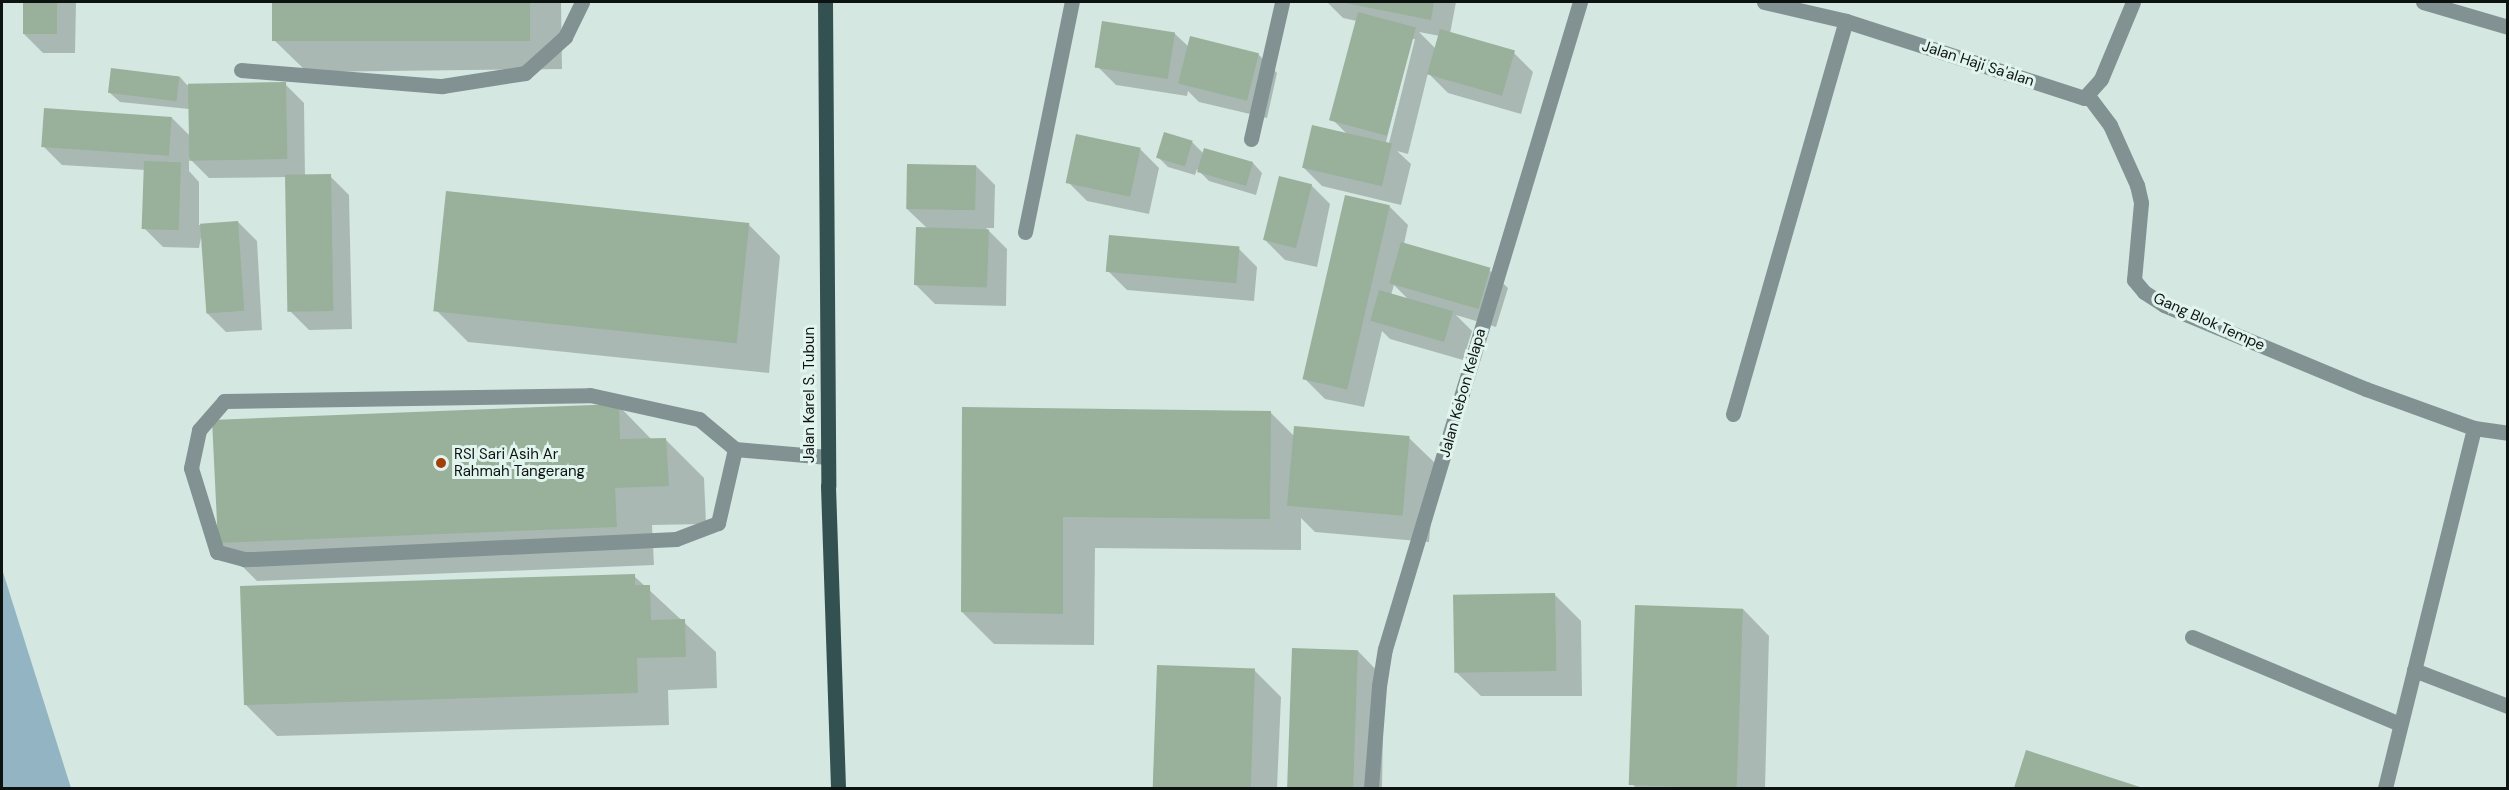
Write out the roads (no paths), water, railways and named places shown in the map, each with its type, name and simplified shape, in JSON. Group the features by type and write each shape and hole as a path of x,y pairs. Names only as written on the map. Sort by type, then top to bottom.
{"main road":[{"name":"Jalan Karel S. Tubun","path":"825,2 828,457 841,786"}],"street":[{"path":"241,70 442,86 525,73 565,37 582,2"},
{"path":"1025,231 1072,2"},
{"path":"1251,139 1282,2"},
{"name":"Jalan Kebon Kelapa","path":"1371,789 1378,686 1385,649 1580,2"},
{"name":"Jalan Haji Sa'alan","path":"1764,2 1846,21 2089,97"},
{"path":"2089,97 2101,79 2133,2"},
{"path":"2423,2 2508,27"},
{"path":"1733,414 1846,21"},
{"name":"Gang Blok Tempe","path":"2089,97 2115,134 2137,185 2141,204 2134,280 2144,292 2164,305 2234,335 2474,428 2508,433"},
{"path":"735,449 718,523 676,538 244,558 217,552 191,468 199,430 224,401 590,396 699,419 735,449 828,457"},
{"path":"2385,789 2474,428"},
{"path":"2192,637 2400,724"},
{"path":"2414,670 2508,706"}],"water":[{"path":"2,569 71,788 2,788"}],"place":[{"name":"RSI Sari Asih Ar Rahmah Tangerang","path":"441,463"}]}
